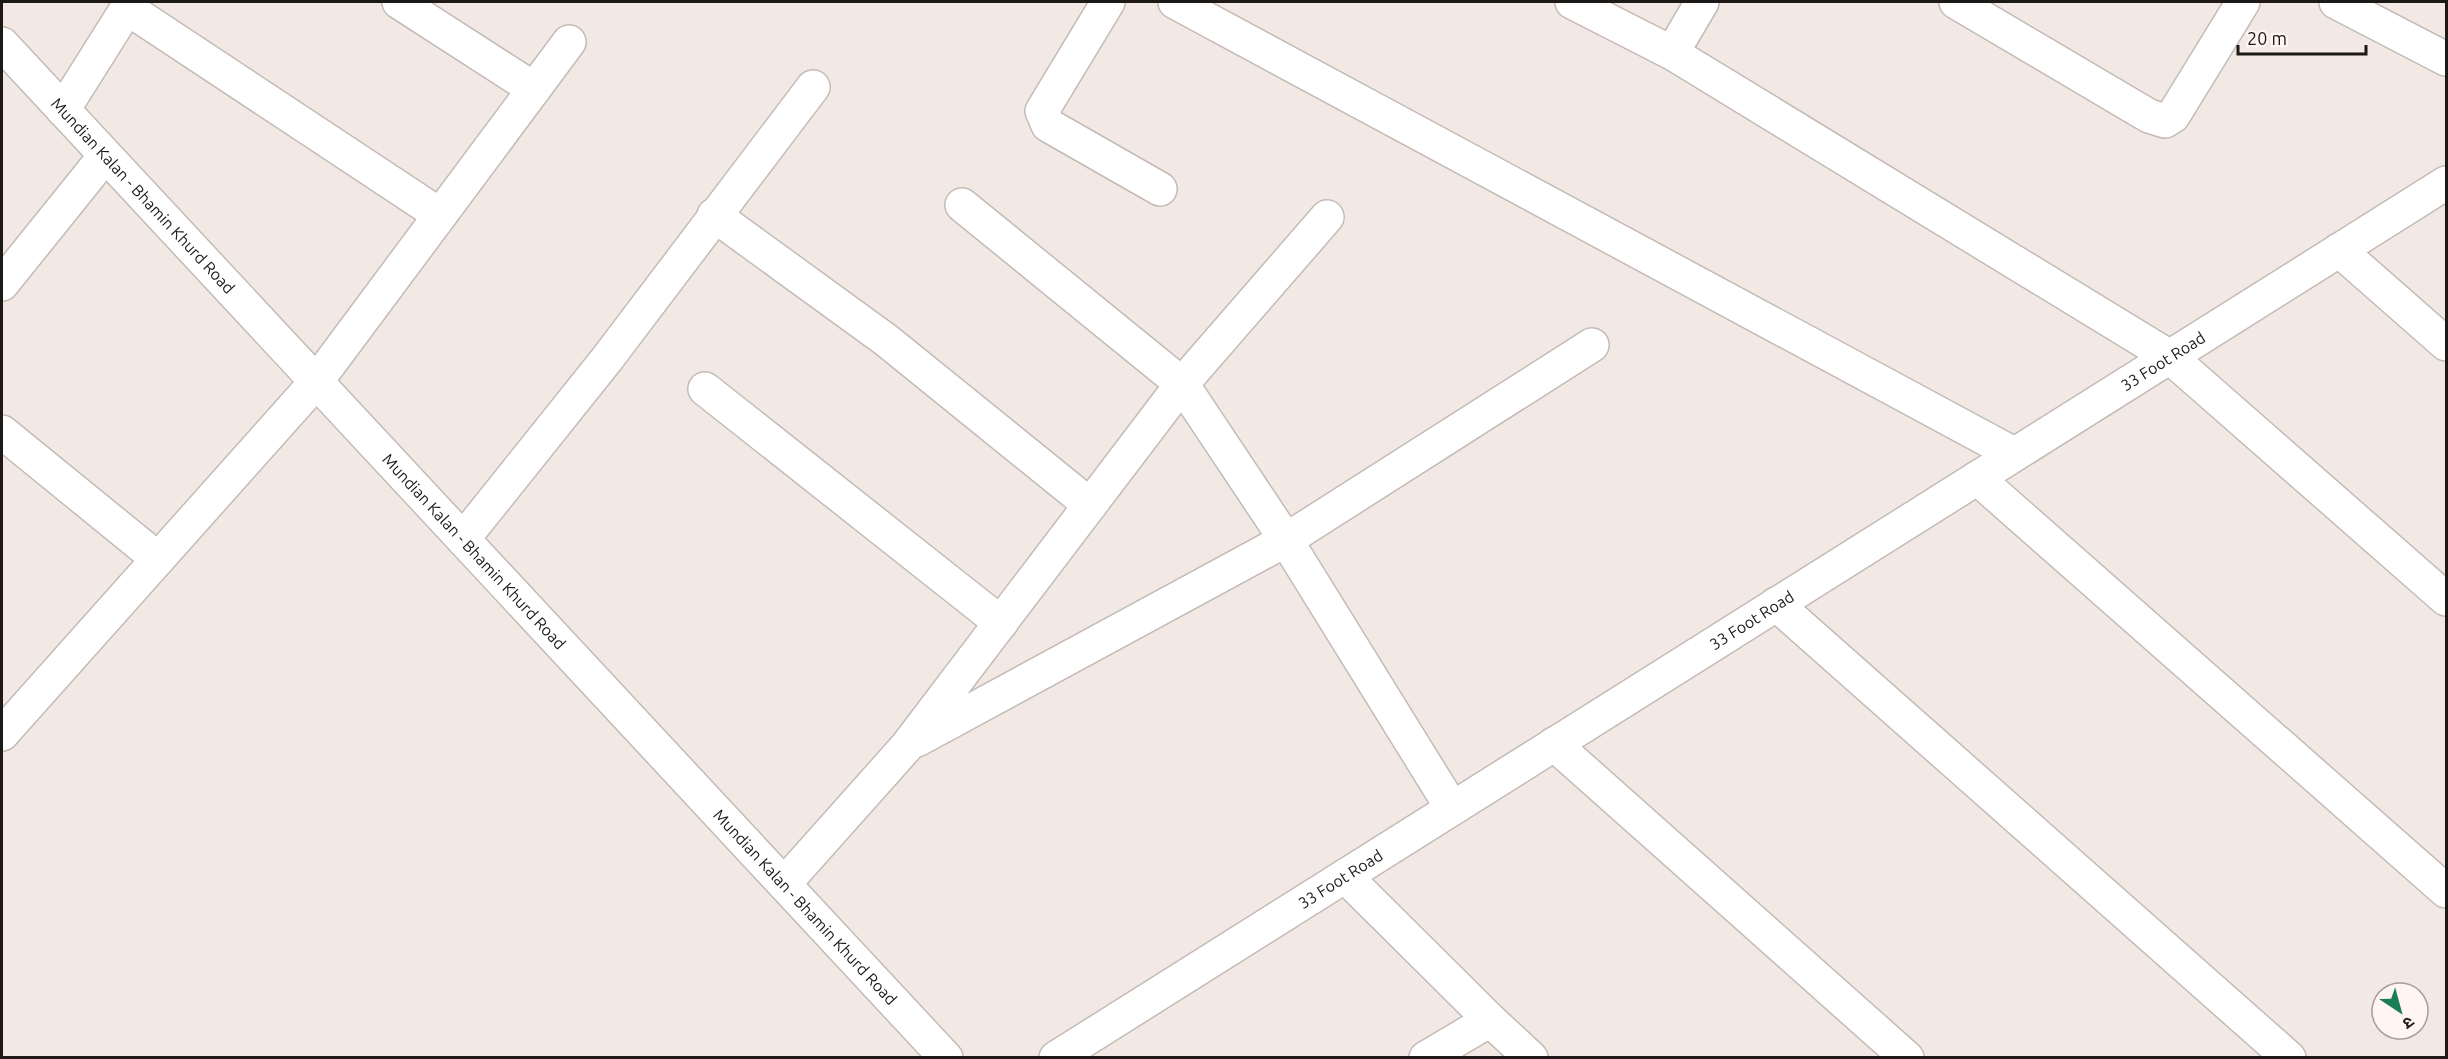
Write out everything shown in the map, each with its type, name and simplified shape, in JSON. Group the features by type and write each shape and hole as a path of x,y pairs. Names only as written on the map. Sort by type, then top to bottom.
{"street":[{"path":"399,2 534,89"},
{"path":"1108,2 1042,111 1048,125 1160,189"},
{"path":"1175,2 2014,454"},
{"path":"1572,2 1672,53 2170,357 2446,599"},
{"path":"1672,53 1702,2"},
{"path":"1956,2 2149,116 2165,120 2173,116 2243,2"},
{"path":"2336,2 2446,59"},
{"path":"63,110 129,5 440,214"},
{"path":"7,717 158,559 316,382 569,42"},
{"name":"Mundian Kalan - Bhamin Khurd Road","path":"2,45 946,1058"},
{"path":"463,540 607,358 813,87"},
{"path":"2,284 105,156"},
{"name":"33 Foot Road","path":"1056,1058 2446,183"},
{"path":"962,205 1182,384 1286,540 1452,808"},
{"path":"714,215 895,347 1090,505"},
{"path":"784,884 907,746 1182,384 1327,217"},
{"path":"2338,250 2446,344"},
{"path":"907,746 1286,540 1592,345"},
{"path":"705,389 1001,623"},
{"path":"2,432 158,559"},
{"path":"1977,478 2446,891"},
{"path":"1776,604 2289,1058"},
{"path":"1554,744 1907,1058"},
{"path":"1345,876 1531,1058"},
{"path":"1426,1058 1490,1020"}]}
